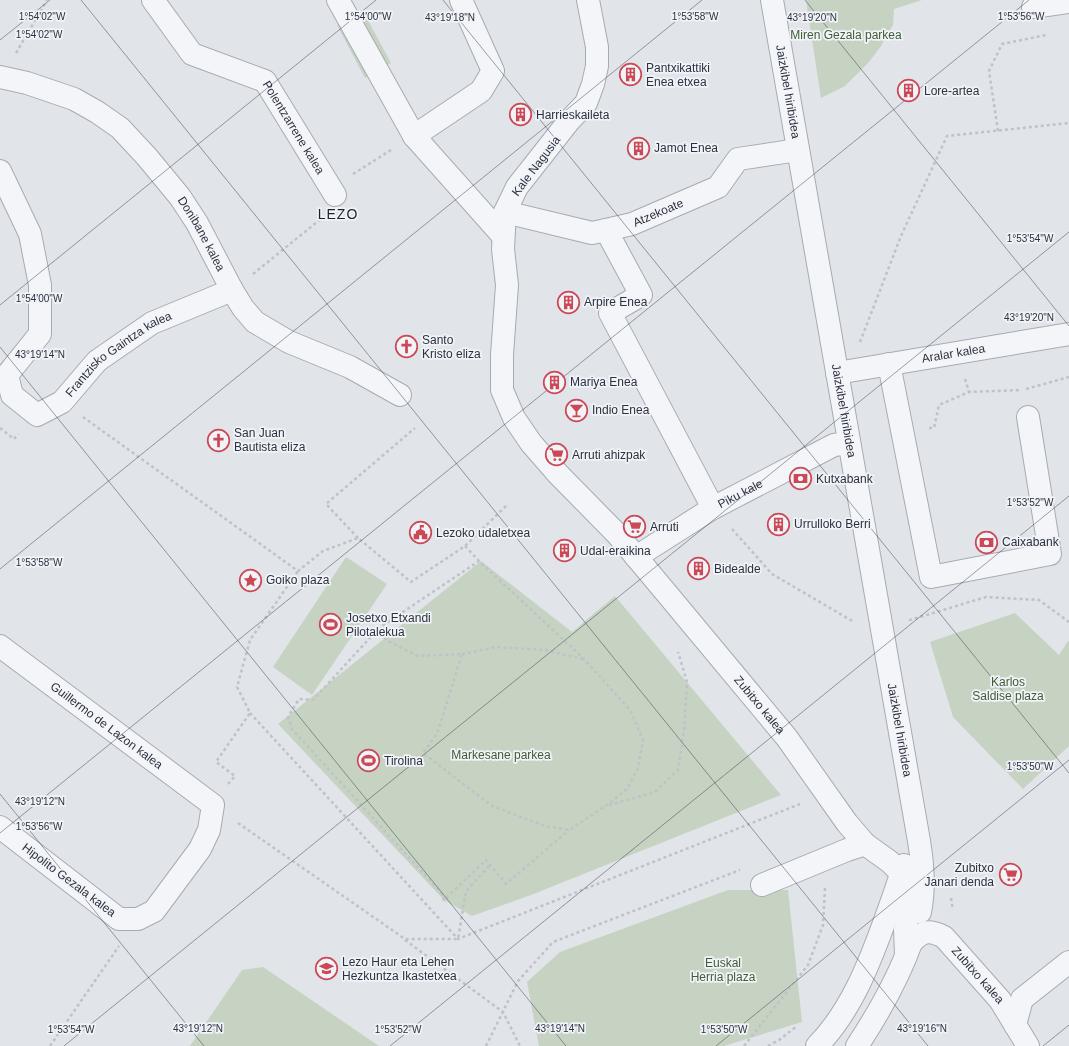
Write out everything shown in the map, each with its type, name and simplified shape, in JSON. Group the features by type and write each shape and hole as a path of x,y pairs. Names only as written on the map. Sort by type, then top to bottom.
{"street":[{"name":"Polentzarrene kalea","path":"153,0 192,54 265,81 335,195"},
{"path":"338,0 414,136 503,236"},
{"path":"414,136 481,91 493,71 461,0"},
{"name":"Kale Nagusia","path":"502,390 502,355 507,285 503,249 505,212 517,187 569,121 586,103 593,84 597,66 597,47 588,0"},
{"name":"Jaizkibel hiribidea","path":"772,0 798,150 843,372 850,442 923,869 922,898 917,927 909,949 869,1028 857,1046"},
{"path":"1033,7 1069,2"},
{"name":"Donibane kalea","path":"1,77 27,83 74,99 97,112 120,128 148,157 180,197 198,223 232,290 243,308 255,322 289,342 350,366 400,395"},
{"name":"Atzekoate","path":"505,212 592,233 632,224 718,187 738,159 798,150"},
{"path":"0,171 30,234 40,285 40,334 4,376"},
{"path":"606,230 641,295 610,313 713,508"},
{"name":"Frantzisko Gaintza kalea","path":"4,376 12,395 37,415 62,402 97,361 152,324 232,290"},
{"name":"Aralar kalea","path":"843,372 1069,334"},
{"path":"890,364 931,577 1050,554 1028,417"},
{"name":"Zubitxo kalea","path":"502,390 514,418 531,443 558,474 617,534 787,738 847,823 856,847 890,862 901,873 909,889 911,904 905,930 909,949"},
{"name":"Piku kale","path":"636,557 713,508 834,445 850,442"},
{"name":"Guillermo de Lazon kalea","path":"0,646 213,805"},
{"path":"128,919 154,911 200,849 209,830 213,805"},
{"name":"Jaizkibel hiribidea","path":"817,1046 837,1022 847,1007 872,954 901,873 916,821"},
{"name":"Hipolito Gezala kalea","path":"0,827 128,919"},
{"path":"762,885 856,847"},
{"name":"Zubitxo kalea","path":"909,949 918,935 926,932 936,933 944,937 1000,1000 1028,1046"},
{"path":"1015,1025 1022,999 1069,962"}],"path":[{"path":"1,77 47,0"},
{"path":"998,131 988,71 998,51 1002,44 1047,34"},
{"path":"843,372 901,236 947,136 1069,123"},
{"path":"232,290 327,213 340,182 414,136"},
{"path":"903,433 934,428 940,405 969,392 1024,390 1069,377"},
{"path":"62,402 298,571"},
{"path":"415,428 326,504 358,538 411,582 465,546 508,504"},
{"path":"713,508 772,574 865,629 881,624"},
{"path":"358,538 323,551 298,571 250,640 237,687 250,713 458,939"},
{"path":"465,546 479,561 584,659 630,710 643,740 638,768 627,788 607,805 569,830 506,884 486,860 444,900 442,894 292,729 288,717 299,699 313,700 379,628 479,561"},
{"path":"379,628 386,640 418,656 462,654 496,647 545,650 584,659"},
{"path":"607,805 655,792 678,770 684,731 687,682 677,646"},
{"path":"462,654 437,734 423,753 492,806 545,826 569,830"},
{"path":"216,762 250,713"},
{"path":"405,939 458,939 827,794"},
{"path":"213,805 405,939 503,1012 520,1046"},
{"path":"744,1046 808,965 823,926 826,880 856,847"},
{"path":"458,939 466,891 490,865"},
{"path":"486,1046 518,981 553,942 742,869"},
{"path":"50,1046 128,919"}],"green space":[{"name":"Miren Gezala parkea","path":"806,0 922,0 894,9 893,25 881,46 869,62 845,86 821,98"},
{"path":"364,13 391,63 365,78 337,25"},
{"name":"Josetxo Etxandi Pilotalekua","path":"346,557 387,584 312,695 273,667"},
{"name":"Markesane parkea","path":"481,561 572,632 615,596 781,795 531,895 472,916 444,900 278,724"},
{"name":"Karlos Saldise plaza","path":"1015,613 1059,655 1068,641 1069,642 1069,746 1023,789 953,717 930,642"},
{"name":"Euskal Herria plaza","path":"728,890 788,890 802,1022 724,1046 539,1046 527,982 560,952"},
{"path":"263,967 379,1046 190,1046 242,970"}],"place":[{"name":"Pantxikattiki Enea etxea","path":"631,75"},
{"name":"Lore-artea","path":"909,91"},
{"name":"Harrieskaileta","path":"521,115"},
{"name":"Jamot Enea","path":"638,148"},
{"name":"Arpire Enea","path":"569,302"},
{"name":"Santo Kristo eliza","path":"407,347"},
{"name":"Mariya Enea","path":"554,382"},
{"name":"Indio Enea","path":"576,410"},
{"name":"San Juan Bautista eliza","path":"218,440"},
{"name":"Arruti ahizpak","path":"556,455"},
{"name":"Kutxabank","path":"801,479"},
{"name":"Urrulloko Berri","path":"778,524"},
{"name":"Arruti","path":"635,527"},
{"name":"Lezoko udaletxea","path":"421,533"},
{"name":"Caixabank","path":"987,542"},
{"name":"Udal-eraikina","path":"564,551"},
{"name":"Bidealde","path":"698,569"},
{"name":"Goiko plaza","path":"250,580"},
{"name":"Josetxo Etxandi Pilotalekua","path":"330,625"},
{"name":"Tirolina","path":"368,761"},
{"name":"Zubitxo Janari denda","path":"1010,875"},
{"name":"Lezo Haur eta Lehen Hezkuntza Ikastetxea","path":"326,969"}],"district":[{"name":"LEZO","path":"338,214"}]}
